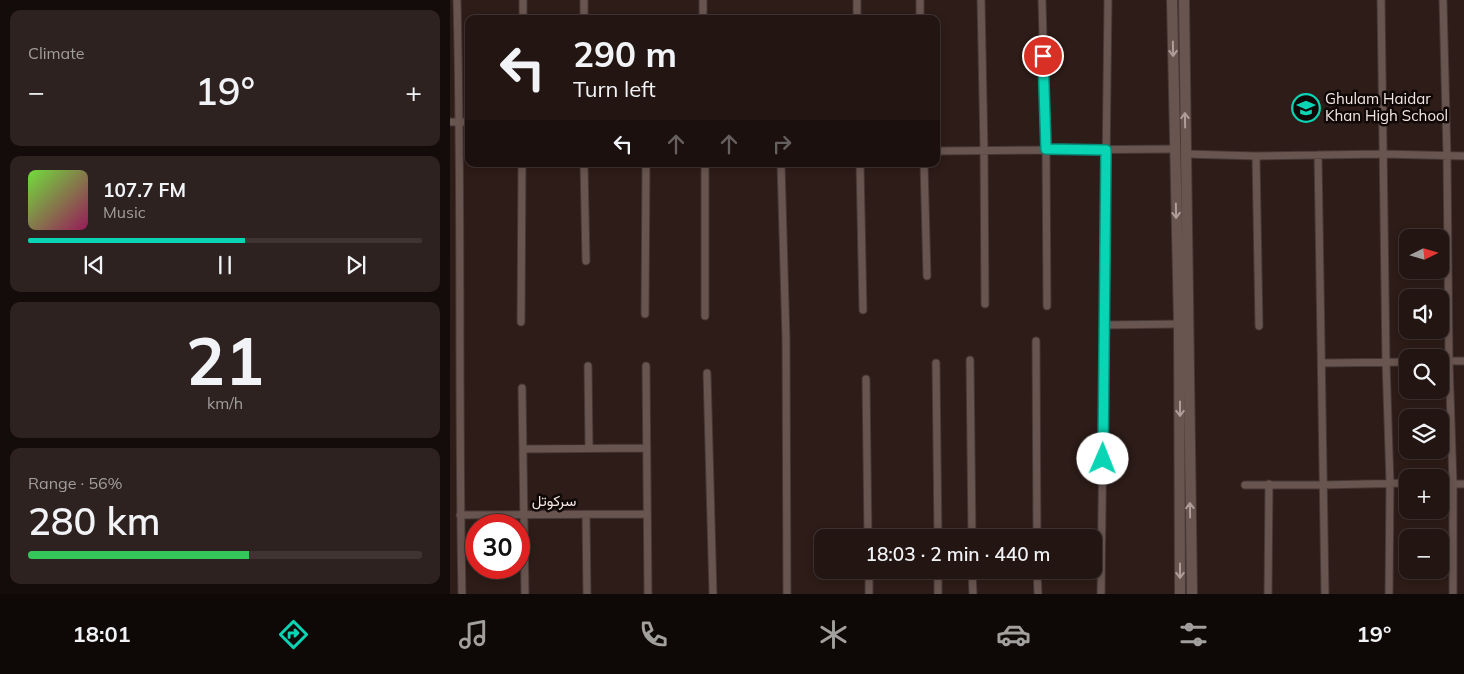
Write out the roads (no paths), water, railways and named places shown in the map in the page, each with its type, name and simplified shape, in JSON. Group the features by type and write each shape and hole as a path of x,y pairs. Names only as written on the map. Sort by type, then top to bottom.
{"main road":[{"path":"1172,0 1179,324 1180,594"},
{"path":"1184,0 1192,594"},
{"path":"1174,80 1185,80"}],"street":[{"path":"457,0 460,122 460,516 462,594"},
{"path":"523,0 523,15"},
{"path":"584,0 584,15"},
{"path":"703,0 703,15"},
{"path":"857,0 857,15"},
{"path":"920,0 920,15"},
{"path":"981,0 985,304"},
{"path":"1042,0 1046,149 1047,306"},
{"path":"1102,594 1108,0"},
{"path":"1381,0 1382,154 1390,483 1389,594"},
{"path":"1443,0 1449,349"},
{"path":"450,122 465,122"},
{"path":"940,151 1175,149"},
{"path":"1186,154 1464,156"},
{"path":"1318,154 1325,594"},
{"path":"1256,156 1259,326"},
{"path":"521,322 522,167"},
{"path":"584,167 586,261"},
{"path":"644,314 646,167"},
{"path":"705,167 705,316"},
{"path":"781,167 786,339 787,594"},
{"path":"860,167 863,310"},
{"path":"924,167 927,276"},
{"path":"1105,325 1179,324"},
{"path":"1036,341 1037,529"},
{"path":"970,360 972,529"},
{"path":"1453,594 1449,361 1464,361"},
{"path":"1322,363 1399,362"},
{"path":"936,363 938,529"},
{"path":"588,366 589,448"},
{"path":"646,366 648,594"},
{"path":"707,373 713,594"},
{"path":"866,379 868,529"},
{"path":"522,388 524,514"},
{"path":"523,449 647,448"},
{"path":"1244,485 1399,483"},
{"path":"1268,594 1269,484"},
{"path":"1452,484 1464,484"},
{"name":"سرکوتل","path":"530,515 648,514"},
{"path":"586,515 587,594"},
{"name":"سرکوتل","path":"460,516 465,516"},
{"path":"525,579 525,594"},
{"path":"869,579 869,594"},
{"path":"938,579 938,594"},
{"path":"972,579 973,594"},
{"path":"1037,579 1038,594"}],"place":[{"name":"Ghulam Haidar Khan High School","path":"1306,108"}]}
